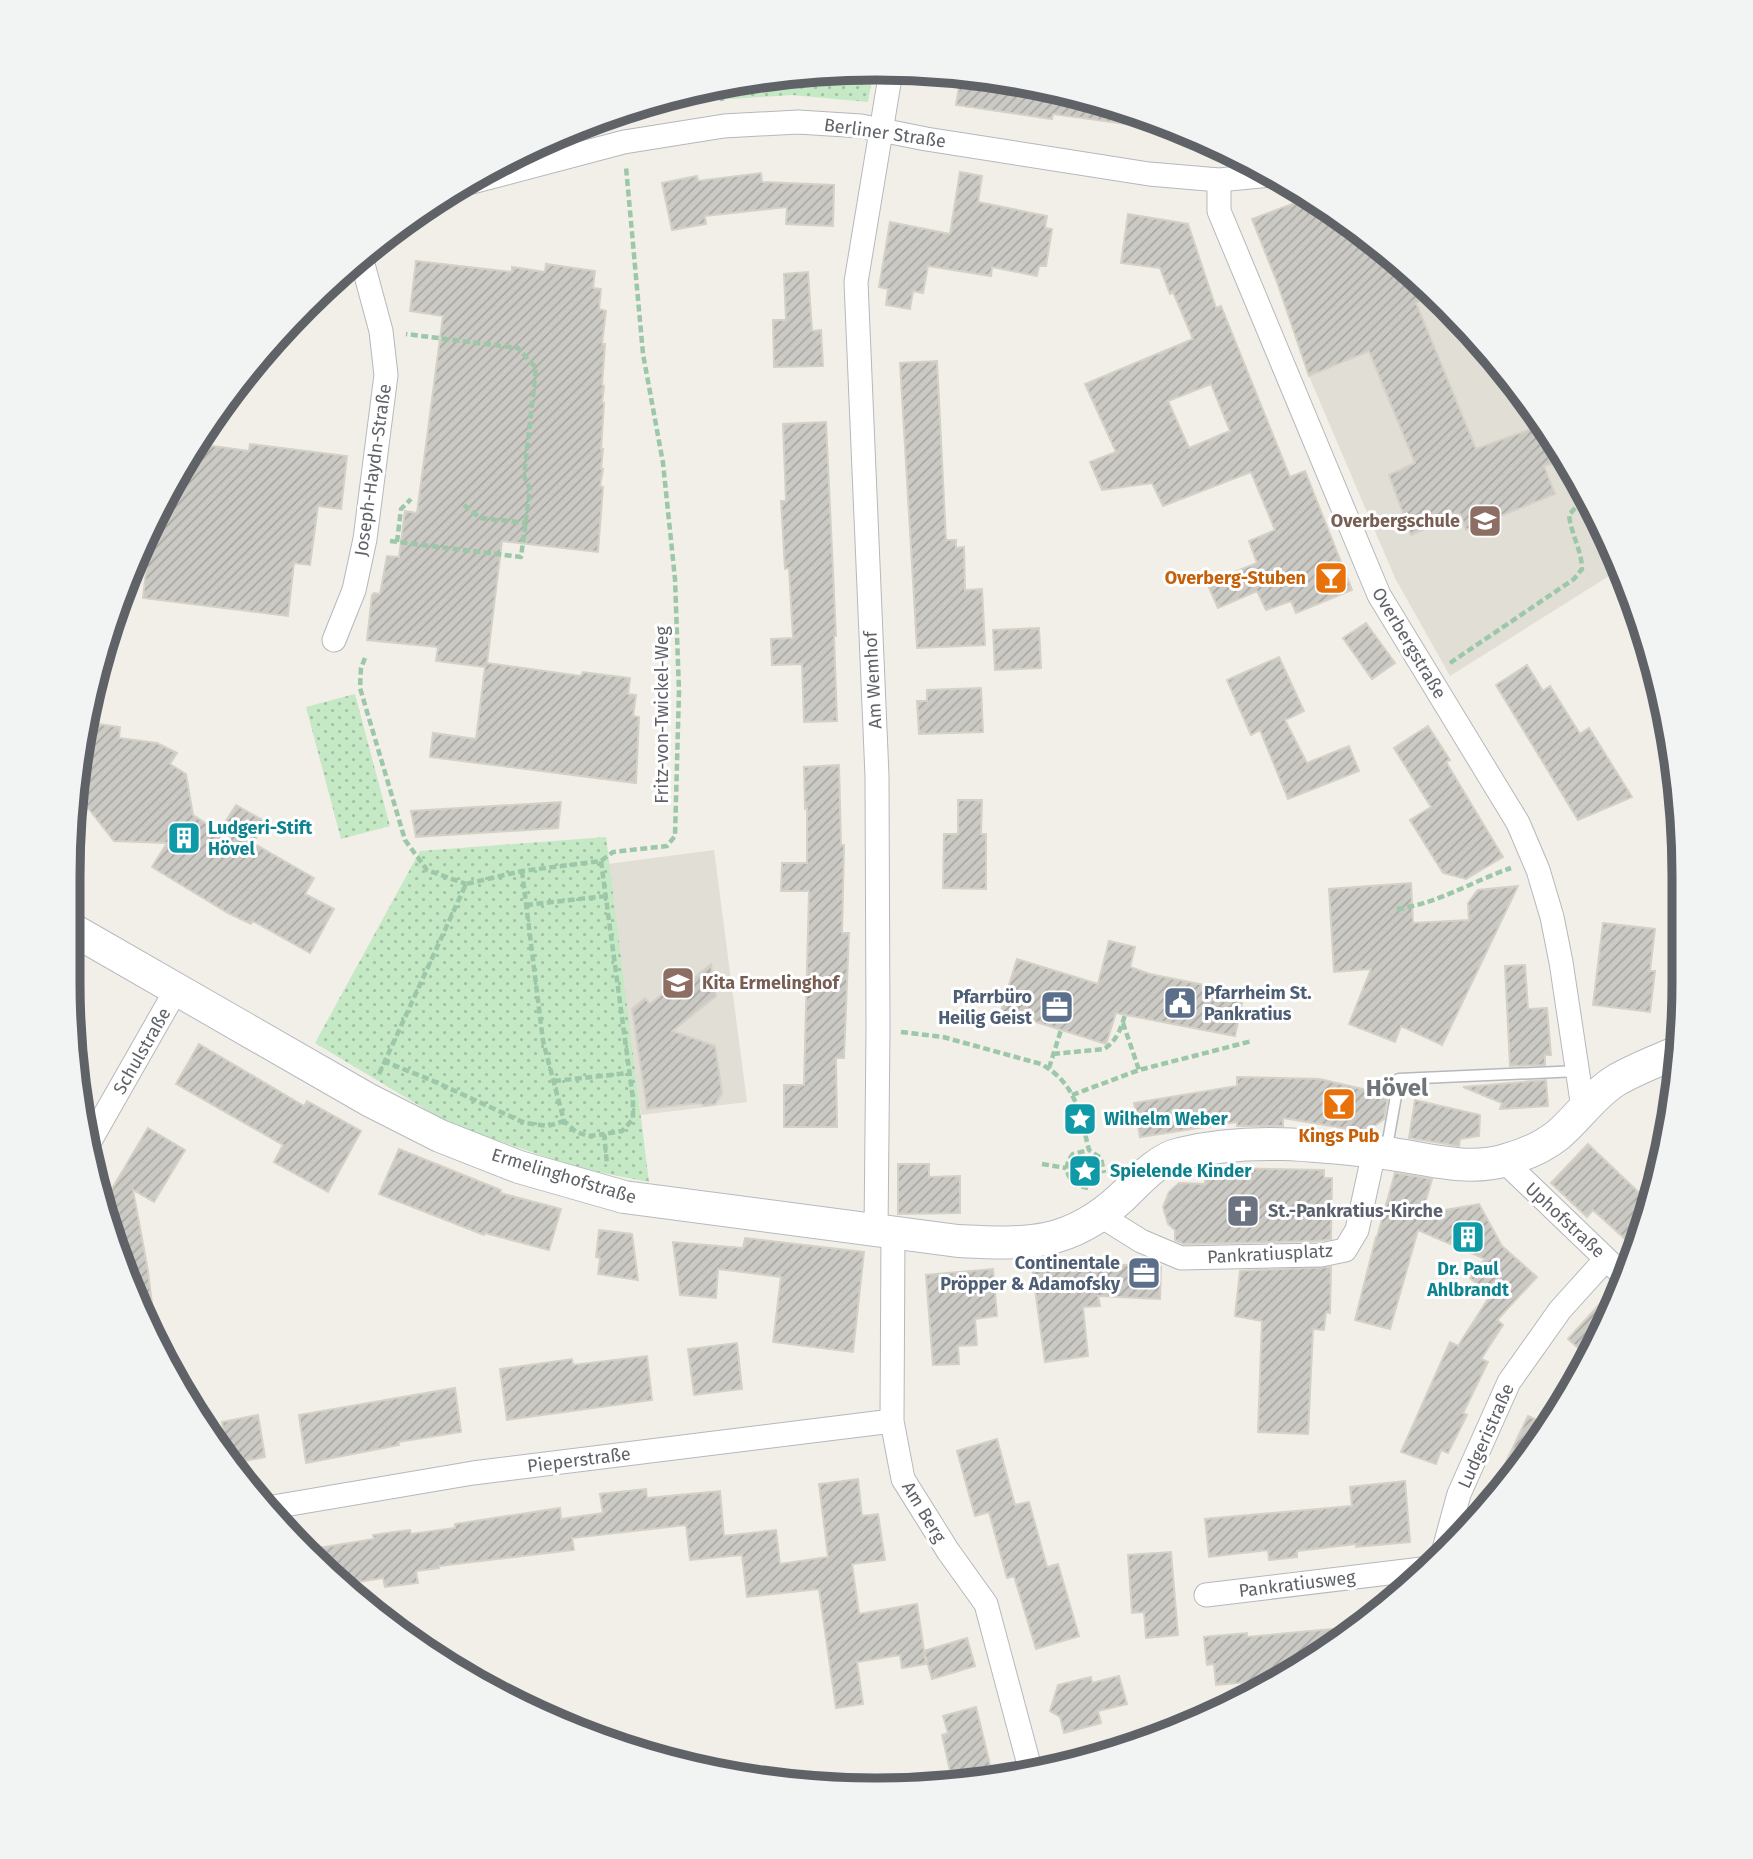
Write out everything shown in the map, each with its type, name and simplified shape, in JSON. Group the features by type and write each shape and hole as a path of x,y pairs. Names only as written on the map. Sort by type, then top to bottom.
{"street":[{"name":"Am Wemhof","path":"884,1232 878,1030 877,776 856,282 890,81"},
{"name":"Berliner Straße","path":"504,174 624,142 724,126 798,122 861,126 1149,174 1219,180 1253,176"},
{"name":"Overbergstraße","path":"1219,180 1219,211 1373,583 1518,823 1534,859 1552,917 1583,1108"},
{"name":"Joseph-Haydn-Straße","path":"334,640 354,590 365,538 386,375 381,331 364,268"},
{"name":"Ermelinghofstraße","path":"80,934 369,1100 440,1136 519,1167 624,1197 884,1232 999,1243 1048,1240 1101,1216"},
{"name":"Schulstraße","path":"95,1132 176,990"},
{"path":"1101,1216 1157,1167 1175,1155 1200,1149 1242,1144 1308,1144 1474,1166 1504,1161 1543,1146 1614,1081 1669,1056"},
{"name":"Pankratiusplatz","path":"1101,1216 1141,1241 1181,1258 1321,1255 1345,1250 1357,1230 1380,1153"},
{"name":"Uphofstraße","path":"1504,1161 1618,1270"},
{"name":"Am Berg","path":"884,1232 892,1421 903,1479 986,1604 1029,1764"},
{"name":"Ludgeristraße","path":"1448,1535 1460,1494 1509,1382 1560,1310 1606,1259"},
{"name":"Pieperstraße","path":"277,1506 473,1473 892,1421"},
{"name":"Pankratiusweg","path":"1206,1595 1412,1570"}],"lane":[{"path":"1380,1153 1399,1079 1577,1070"}],"path":[{"name":"Fritz-von-Twickel-Weg","path":"466,884 522,871 601,861 613,852 667,846 675,836 679,691 675,579 663,463 643,354 624,142"},
{"path":"365,538 522,557 530,489 524,476 536,368 518,348 381,331"},
{"path":"397,542 401,509 411,499"},
{"path":"464,505 480,518 526,523"},
{"path":"1429,677 1574,579 1582,569 1582,561 1570,527 1570,515 1580,505"},
{"path":"365,658 359,688 405,840 427,870 466,884 383,1061 369,1100"},
{"path":"1397,909 1424,904 1534,859"},
{"path":"522,871 543,1041 564,1121 576,1132 589,1136 604,1135 622,1131 632,1119 629,1073 601,861"},
{"path":"526,905 606,896"},
{"path":"1053,1054 1104,1049 1117,1037 1125,1015"},
{"path":"1123,1022 1139,1070"},
{"path":"878,1030 943,1037 1049,1068 1064,1082 1078,1106 1089,1150 1101,1158 1104,1172 1101,1179"},
{"path":"1049,1068 1061,1030"},
{"path":"1072,1095 1139,1070 1252,1041"},
{"path":"383,1061 525,1123 548,1126 564,1121"},
{"path":"554,1081 629,1073"},
{"path":"604,1135 610,1193"},
{"path":"1089,1150 1073,1154 1068,1160 1067,1174 1082,1188 1096,1185"},
{"path":"1042,1164 1066,1168"}],"shaded area":[{"name":"Overbergschule","path":"1425,301 1475,352 1538,434 1566,478 1613,574 1450,676 1395,578 1309,376 1346,362 1336,334"},
{"name":"Kita Ermelinghof","path":"714,850 747,1102 641,1115 608,864"}],"green space":[{"path":"872,80 868,102 792,95 699,101 773,87"},
{"path":"355,694 390,826 341,839 306,707"},
{"path":"606,837 649,1182 578,1168 450,1124 315,1043 420,851"}],"building":[{"path":"959,85 980,87 1083,108 1140,126 1053,114 1052,119 956,105"},
{"path":"960,172 982,176 978,202 1047,216 1045,228 1052,229 1046,266 1039,266 1037,276 992,267 991,276 928,266 923,293 913,291 910,309 886,305 888,289 879,287 890,222 950,234"},
{"path":"761,173 762,182 834,185 833,226 786,224 787,207 705,216 706,224 672,230 662,183 697,176 698,181"},
{"path":"1298,202 1361,245 1401,278 1424,300 1416,303 1476,449 1534,428 1549,452 1547,453 1551,464 1544,466 1555,494 1466,530 1460,514 1411,535 1389,475 1415,463 1369,351 1309,376 1252,219"},
{"path":"1128,214 1188,224 1216,308 1221,306 1290,477 1305,471 1352,590 1296,613 1291,601 1266,610 1257,591 1218,608 1207,583 1257,563 1249,541 1275,530 1251,472 1163,506 1152,483 1102,490 1090,462 1116,452 1085,384 1193,339 1160,268 1121,263","holes":["1211,384 1230,431 1189,448 1168,401"]},
{"path":"416,261 512,272 512,267 545,272 546,264 595,271 593,288 601,289 599,309 606,311 602,344 605,344 602,385 603,469 600,486 603,487 598,552 502,541 487,663 581,676 583,672 630,678 628,694 636,695 633,716 639,717 636,783 430,757 433,733 476,739 485,667 436,661 438,647 367,640 372,595 380,594 387,556 399,557 405,511 417,513 443,316 410,311"},
{"path":"808,272 812,331 821,330 823,366 774,367 773,320 786,320 784,274"},
{"path":"937,361 946,540 956,540 956,548 964,547 965,590 982,589 985,645 917,648 900,363"},
{"path":"826,422 836,636 837,721 804,722 802,664 772,665 771,639 793,638 789,568 785,569 781,501 786,501 783,424"},
{"path":"250,444 347,456 341,509 318,506 310,565 294,563 288,616 143,598 148,558 187,478 208,445 249,451"},
{"path":"1366,623 1395,663 1372,679 1343,638"},
{"path":"1039,628 1041,668 995,670 993,630"},
{"path":"1279,657 1304,711 1285,720 1307,763 1349,746 1359,771 1288,799 1260,730 1251,735 1227,680"},
{"path":"1527,665 1543,691 1550,686 1580,734 1589,728 1632,797 1578,820 1496,685"},
{"path":"981,688 983,732 919,734 917,701 927,701 927,690"},
{"name":"Ludgeri-Stift Hövel","path":"96,724 120,727 119,738 157,743 177,753 170,764 186,774 193,815 219,832 236,805 266,822 253,843 314,878 305,894 334,909 310,953 253,921 251,924 228,913 152,867 167,843 114,841 88,808 83,811"},
{"path":"1428,726 1450,760 1446,762 1503,857 1466,879 1443,873 1410,820 1431,807 1394,748"},
{"path":"839,765 841,845 844,845 842,933 849,933 844,1058 836,1058 837,1127 784,1127 784,1085 804,1085 809,891 781,891 782,863 807,863 804,767"},
{"path":"958,800 982,800 981,834 986,834 986,889 943,888 944,834 958,834"},
{"path":"561,802 558,828 416,837 411,811"},
{"path":"1411,883 1413,923 1469,920 1468,903 1478,890 1518,886 1442,1045 1401,1026 1395,1042 1349,1024 1371,969 1334,972 1329,889"},
{"path":"1603,923 1655,929 1650,971 1655,971 1650,1012 1593,1005"},
{"path":"1109,941 1135,947 1130,967 1150,974 1244,993 1235,1036 1116,1013 1106,1044 1001,1011 1017,959 1098,984"},
{"path":"711,964 716,996 672,1031 715,1046 722,1093 715,1104 647,1109 632,1009 645,998 650,1004 675,984 679,990"},
{"path":"1525,965 1528,1009 1547,1008 1551,1055 1545,1055 1545,1065 1510,1066 1505,966"},
{"path":"199,1044 304,1106 307,1101 361,1131 328,1192 274,1162 283,1145 176,1084"},
{"path":"1237,1077 1320,1079 1388,1095 1384,1119 1366,1132 1283,1118 1283,1126 1237,1126 1237,1122 1140,1137 1134,1103 1237,1086"},
{"path":"1546,1080 1548,1106 1500,1109 1502,1103 1463,1087"},
{"path":"1415,1100 1480,1115 1479,1136 1460,1139 1459,1146 1409,1138"},
{"path":"148,1128 185,1150 154,1202 133,1190 153,1314 123,1238 109,1193"},
{"path":"1588,1144 1643,1196 1628,1242 1593,1210 1587,1217 1551,1183"},
{"path":"399,1149 501,1190 500,1193 561,1209 549,1250 485,1233 484,1235 379,1194"},
{"path":"898,1164 929,1164 929,1177 960,1176 960,1213 898,1214"},
{"name":"St.-Pankratius-Kirche","path":"1225,1168 1324,1170 1324,1178 1332,1178 1331,1239 1184,1244 1175,1240 1175,1230 1168,1224 1163,1207 1169,1192 1179,1183 1205,1184 1205,1171 1225,1172"},
{"path":"1395,1173 1432,1179 1422,1214 1479,1204 1502,1246 1537,1277 1497,1320 1503,1325 1481,1359 1488,1362 1463,1413 1467,1415 1448,1453 1441,1450 1436,1464 1401,1452 1450,1342 1458,1346 1490,1296 1469,1277 1485,1259 1418,1230 1390,1329 1355,1320"},
{"path":"599,1230 632,1234 638,1280 598,1274 600,1258 596,1257"},
{"path":"745,1238 864,1252 853,1352 773,1342 781,1277 718,1269 716,1298 680,1295 673,1242 743,1248"},
{"path":"1094,1263 1161,1267 1160,1299 1098,1296 1100,1306 1083,1307 1088,1356 1045,1362 1032,1267"},
{"path":"1331,1267 1330,1313 1326,1312 1324,1330 1313,1329 1308,1434 1258,1432 1262,1321 1235,1316 1240,1271"},
{"path":"993,1269 997,1316 975,1319 977,1345 958,1346 959,1364 933,1365 926,1275"},
{"path":"1609,1294 1581,1351 1568,1339"},
{"path":"737,1343 742,1389 694,1395 688,1349"},
{"path":"647,1356 652,1400 507,1420 500,1369 572,1359 573,1365"},
{"path":"455,1388 461,1432 398,1442 399,1445 306,1463 299,1415"},
{"path":"258,1415 265,1457 241,1462 225,1439 222,1422"},
{"path":"1528,1416 1540,1421 1508,1467 1498,1479"},
{"path":"997,1439 1015,1505 1029,1502 1047,1567 1058,1564 1079,1636 1036,1649 1014,1576 1007,1578 989,1512 975,1516 957,1451"},
{"path":"858,1479 862,1516 878,1514 885,1560 852,1564 859,1614 917,1604 926,1664 902,1668 900,1655 857,1662 863,1704 836,1708 819,1589 747,1597 742,1555 690,1560 686,1525 572,1538 574,1550 439,1566 416,1571 418,1583 385,1587 383,1578 354,1583 317,1548 374,1539 373,1535 410,1530 411,1534 455,1528 455,1524 560,1508 561,1519 603,1513 600,1494 646,1489 647,1498 720,1491 724,1536 776,1530 780,1564 828,1557 819,1484"},
{"path":"1405,1481 1410,1542 1356,1547 1356,1544 1297,1551 1297,1557 1269,1560 1268,1550 1209,1557 1205,1519 1352,1506 1350,1487"},
{"path":"1171,1552 1178,1635 1146,1638 1144,1612 1132,1613 1128,1555"},
{"path":"1341,1628 1257,1681 1216,1685 1214,1664 1207,1665 1204,1637 1247,1633 1247,1637"},
{"path":"967,1638 975,1666 932,1679 924,1651"},
{"path":"1119,1676 1127,1704 1098,1711 1101,1723 1064,1733 1060,1717 1050,1711 1058,1685 1091,1677 1092,1683"},
{"path":"976,1707 991,1770 951,1775 942,1735 948,1733 943,1716"}],"place":[{"name":"Overbergschule","path":"1485,521"},
{"name":"Overberg-Stuben","path":"1331,578"},
{"name":"Ludgeri-Stift Hövel","path":"184,838"},
{"name":"Kita Ermelinghof","path":"678,983"},
{"name":"Pfarrheim St. Pankratius","path":"1180,1003"},
{"name":"Pfarrbüro Heilig Geist","path":"1057,1007"},
{"name":"Kings Pub","path":"1339,1104"},
{"name":"Wilhelm Weber","path":"1080,1119"},
{"name":"Spielende Kinder","path":"1085,1171"},
{"name":"St.-Pankratius-Kirche","path":"1243,1211"},
{"name":"Dr. Paul Ahlbrandt","path":"1468,1237"},
{"name":"Continentale Pröpper & Adamofsky","path":"1144,1273"}],"district":[{"name":"Hövel","path":"1397,1088"}]}
